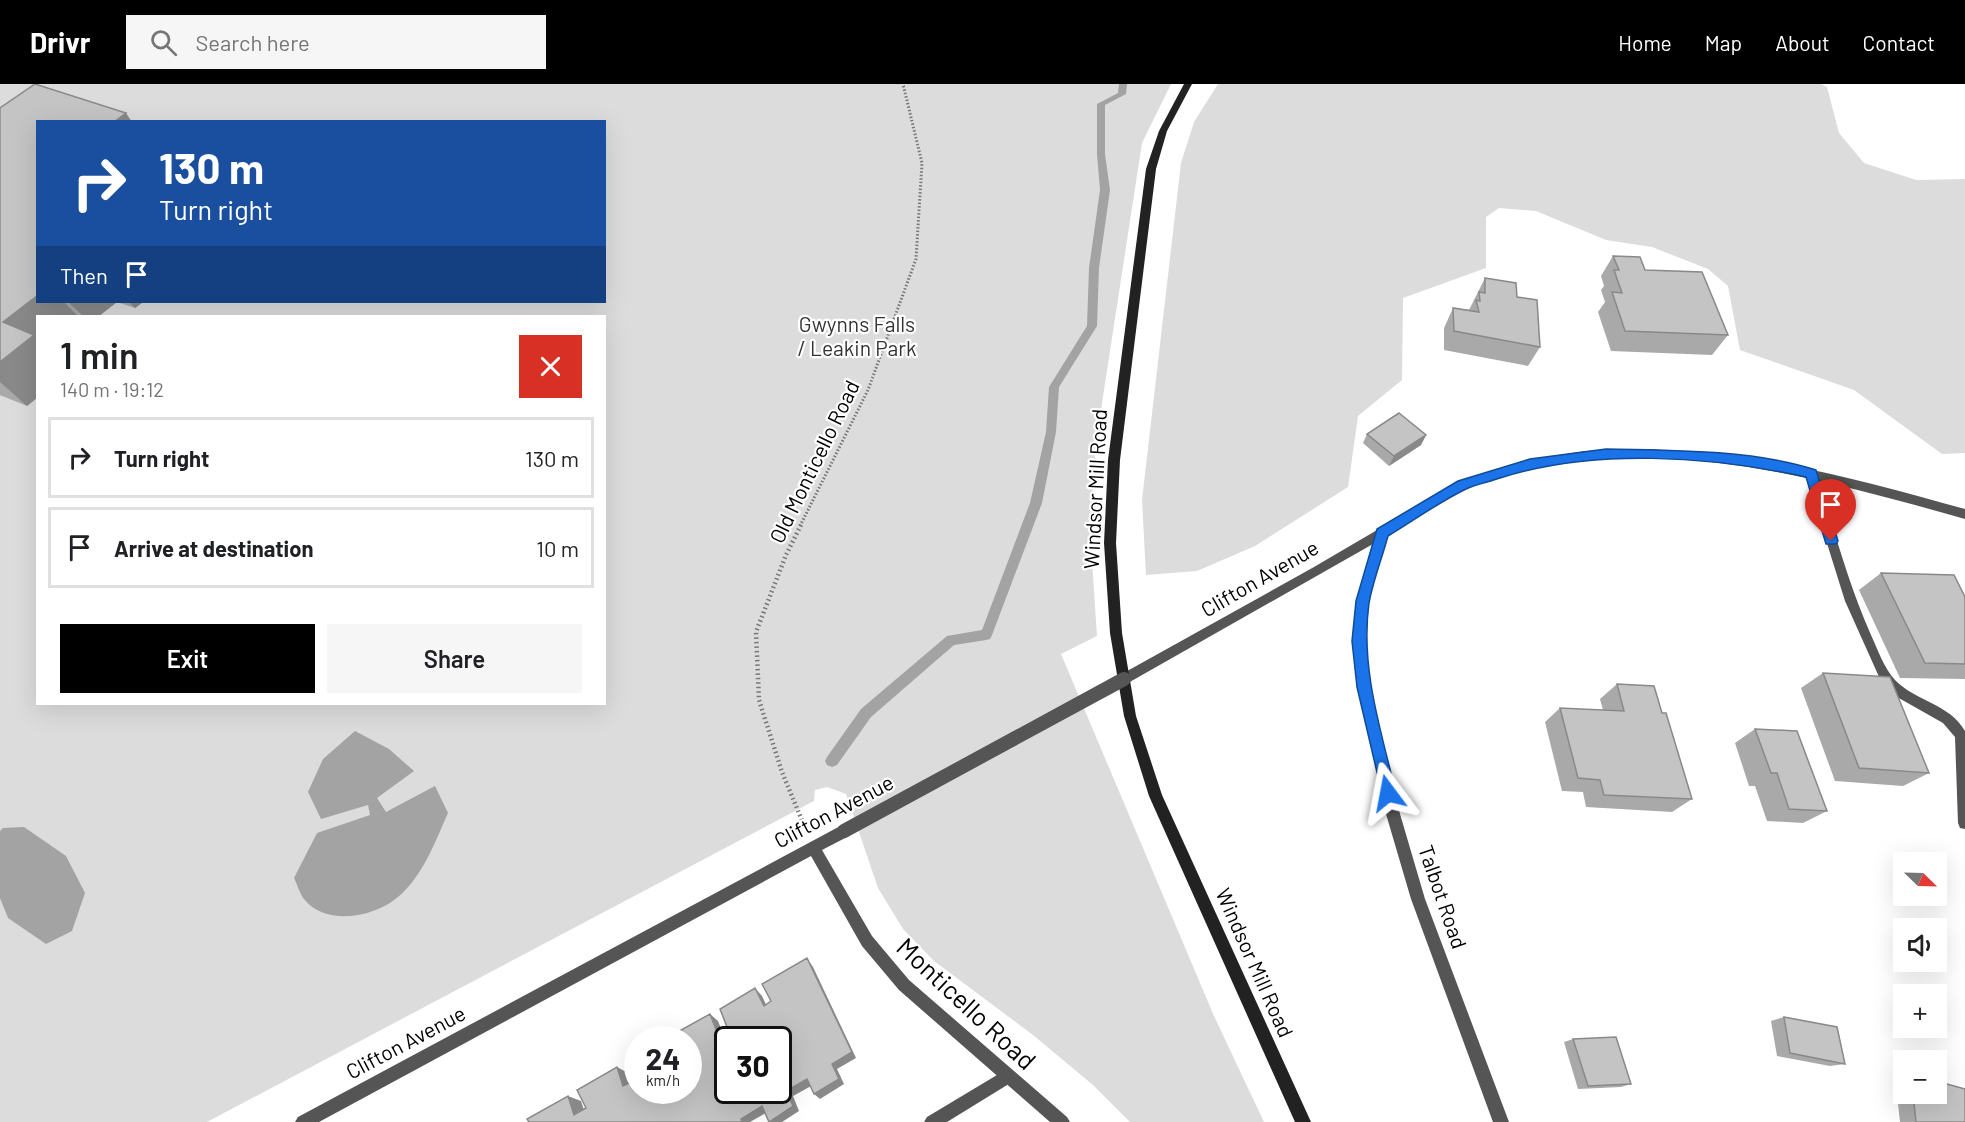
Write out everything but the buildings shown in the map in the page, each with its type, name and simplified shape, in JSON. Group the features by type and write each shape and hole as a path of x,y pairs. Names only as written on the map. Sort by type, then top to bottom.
{"main road":[{"name":"Windsor Mill Road","path":"1188,84 1163,130 1151,169 1114,460 1110,543 1116,633 1130,716 1156,795 1303,1122"}],"street":[{"path":"1382,533 1462,485 1530,464 1606,454 1669,455 1769,464 1965,514"},
{"path":"1811,473 1847,596 1886,678 1902,693 1953,723 1962,737 1965,823"},
{"name":"Clifton Avenue","path":"303,1122 1268,600 1382,533"},
{"name":"Talbot Road","path":"1382,533 1363,601 1359,641 1364,687 1393,814 1418,899 1501,1122"},
{"name":"Monticello Road","path":"813,847 867,941 904,985 1007,1077 1062,1122"},
{"path":"932,1122 1007,1077"}],"path":[{"name":"Old Monticello Road","path":"813,847 782,772 759,700 756,632 786,555 868,390 916,259 922,163 903,84"}],"green space":[{"name":"Gwynns Falls / Leakin Park","path":"0,84 1171,84 1142,143 1096,442 1090,531 1097,636 1061,654 1214,1016 1264,1122 1130,1122 1093,1085 1033,1035 934,961 903,929 878,888 846,794 827,787 815,790 814,801 207,1122 0,1122"},
{"path":"1218,84 1821,84 1827,87 1839,133 1864,163 1916,180 1965,179 1965,453 1942,454 1854,390 1740,350 1728,286 1708,269 1652,247 1606,240 1536,211 1499,208 1486,217 1486,268 1403,298 1402,380 1358,416 1348,487 1255,546 1197,571 1146,575 1142,500 1181,163 1194,122"}],"shaded area":[{"path":"355,731 389,749 414,771 377,798 386,812 435,786 448,813 433,847 407,889 377,910 351,916 337,916 313,908 304,899 294,878 317,833 370,815 368,805 321,819 308,792 323,759"},
{"path":"24,827 66,856 85,893 72,931 46,944 8,918 0,898 0,831 3,828"}],"waterway":[{"path":"832,761 866,713 951,640 986,635 1036,503 1051,432 1054,387 1092,326 1094,268 1105,190 1101,154 1101,104 1122,94 1123,84"}],"route":[{"path":"1388,793 1364,687 1359,641 1363,601 1382,533 1462,485 1530,464 1606,454 1669,455 1769,464 1811,473 1831,541"}]}
